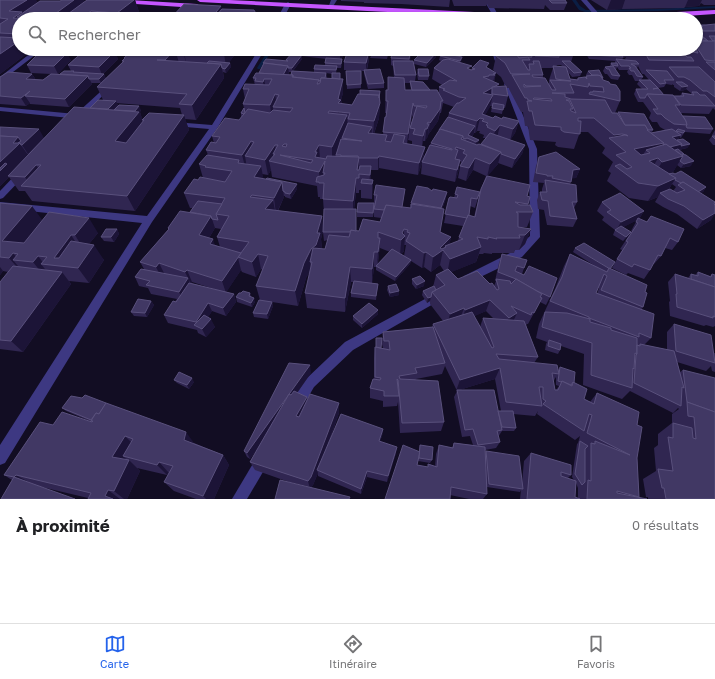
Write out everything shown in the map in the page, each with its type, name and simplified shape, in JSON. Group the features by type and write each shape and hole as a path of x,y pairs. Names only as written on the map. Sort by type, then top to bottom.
{"main road":[{"path":"104,0 321,12"},
{"path":"200,0 433,12"},
{"path":"703,12 715,12"},
{"path":"703,19 715,18"}],"street":[{"path":"97,5 104,0"},
{"path":"330,7 334,0"},
{"path":"487,0 493,12"},
{"path":"584,0 594,12"},
{"path":"285,10 288,4"},
{"path":"185,12 192,5"},
{"path":"0,80 31,56"},
{"path":"0,458 149,220 214,127 258,56"},
{"path":"290,415 310,383 349,346 488,268 518,254 535,237 533,149 496,56"},
{"path":"0,109 78,118 115,80"},
{"path":"169,123 214,127"},
{"path":"0,196 28,168"},
{"path":"0,204 149,220"},
{"path":"239,499 270,448"}],"building":[{"path":"0,0 27,0 9,11 22,12 12,12 12,34 0,33 0,24 8,19 0,18"},
{"path":"74,0 58,12 24,12 40,1"},
{"path":"87,0 134,0 118,12 71,12"},
{"path":"549,0 565,0 567,3 552,3"},
{"path":"184,4 221,6 216,12 177,12"},
{"path":"222,9 254,10 255,12 219,12"},
{"path":"715,24 715,31 703,31 703,25"},
{"path":"709,36 715,36 715,41 713,41"},
{"path":"0,37 12,38 12,46 0,54"},
{"path":"703,37 708,41 703,41"},
{"path":"703,41 715,41 715,61 705,60 702,56"},
{"path":"36,56 64,56 54,66 27,65"},
{"path":"78,56 110,56 99,67 68,65"},
{"path":"126,56 169,56 165,60 157,60 221,64 192,105 179,104 187,94 97,87 124,61 122,61"},
{"path":"289,56 301,56 292,68 288,68 288,66 263,63 266,59 288,61 286,60"},
{"path":"346,56 368,56 366,63 344,62"},
{"path":"391,56 410,56 409,59 391,58"},
{"path":"418,56 433,56 427,63 414,60"},
{"path":"440,56 462,57 460,61"},
{"path":"496,56 518,56 519,58 528,57 530,60 522,60 528,70 530,70 529,64 534,64 533,61 539,61 543,75 532,75 533,77 545,78 552,90 556,90 550,80 571,81 556,79 553,66 566,67 570,79 578,80 578,78 585,77 587,79 586,76 598,75 610,84 616,85 620,91 620,101 589,94 593,91 604,92 603,87 590,86 589,83 588,87 570,84 574,93 552,93 565,94 565,97 571,99 605,100 612,113 617,113 625,125 645,125 647,130 664,143 634,149 641,155 650,153 646,150 666,144 683,156 662,162 658,158 649,161 676,178 658,186 638,183 615,166 620,164 627,169 632,167 616,155 626,152 609,138 625,135 628,136 627,135 622,134 614,135 594,118 578,118 578,121 581,121 580,134 564,132 561,130 561,127 535,125 532,111 529,111 527,101 532,101 525,98 512,75 530,74 511,74 505,63","holes":["524,84 526,86 541,86 524,87","533,99 551,99 552,101","566,100 570,100 576,113 571,111 570,109 573,109 569,101"]},
{"path":"518,56 532,57 519,58"},
{"path":"535,56 559,56 559,57"},
{"path":"647,56 686,56 691,57 694,61 649,60"},
{"path":"326,58 342,59 341,64 325,63"},
{"path":"448,59 472,66 467,68 471,70 475,69 472,68 480,60 489,63 486,67 496,73 493,74 495,75 483,77 499,84 483,93 493,95 482,114 493,118 495,116 502,119 503,117 519,121 513,129 500,125 495,131 487,127 488,126 486,125 488,123 482,121 484,119 480,118 477,121 449,113 457,103 466,98 459,97 439,87 450,80 457,81 434,68 443,60"},
{"path":"616,59 636,61 639,64 631,64 635,66 643,77 637,76 634,71 631,71 629,66 621,66"},
{"path":"209,61 230,63 225,69 222,68 221,64 207,63"},
{"path":"393,61 413,61 416,75 395,75"},
{"path":"562,61 570,61 582,72 574,73"},
{"path":"706,62 715,62 715,70"},
{"path":"264,63 288,66 283,75 259,73"},
{"path":"611,63 617,63 618,66 612,65"},
{"path":"315,65 337,66 336,70 314,69"},
{"path":"613,66 620,76 612,75 609,69 605,67"},
{"path":"669,67 699,67 715,82 715,97 707,91 703,91 690,80 684,77 678,77"},
{"path":"380,69 384,83 368,84 364,70"},
{"path":"418,69 428,69 429,76 419,76"},
{"path":"599,70 603,78 598,75 592,75 588,71"},
{"path":"646,70 667,71 674,80 664,80 666,83 660,84"},
{"path":"64,71 104,74 99,79 89,79 88,76 60,74"},
{"path":"292,71 326,73 325,78 321,78 321,81 319,81 293,77 293,75 291,75"},
{"path":"346,71 361,71 361,84 347,85"},
{"path":"8,72 32,74 26,79 43,80 51,74 88,76 65,99 25,96 30,91 21,98 0,96 0,77"},
{"path":"256,73 293,75 292,77 319,80 317,84 320,83 321,78 343,79 338,99 341,100 338,103 352,105 358,94 379,95 380,103 374,121 348,119 350,113 329,111 328,113 347,115 332,147 319,145 315,152 317,152 315,157 326,159 327,156 359,157 357,170 359,170 360,166 371,166 370,175 359,174 359,178 356,178 353,201 323,199 324,183 316,182 317,177 324,175 325,173 323,173 325,161 319,172 269,161 275,154 273,154 278,145 275,145 265,160 245,156 254,142 251,141 242,155 206,150 211,142 216,143 220,137 212,136 225,118 239,120 248,109 270,113 273,110 290,112 293,108 273,107 279,95 275,94 270,105 243,104 249,89 243,89 245,84 269,85 272,79 264,79 263,82 255,81 256,78 253,78","holes":["280,155 313,160 311,163"]},
{"path":"332,73 340,73 340,79 332,78"},
{"path":"388,77 404,78 405,90 437,90 443,101 441,101 440,109 430,123 428,122 427,124 429,124 427,129 425,129 423,136 413,134 415,129 410,128 417,106 414,106 413,103 408,134 383,132 388,101 386,101 386,90 388,90"},
{"path":"639,80 650,80 664,95 647,94 645,98 640,98 636,89 648,89"},
{"path":"410,81 423,82 430,90 412,90"},
{"path":"676,82 682,82 688,86 682,87"},
{"path":"506,86 508,96 492,94 492,87"},
{"path":"360,90 380,91 379,98 379,95 360,94"},
{"path":"692,92 705,95 715,106 681,105 674,96 684,96 682,93 694,95"},
{"path":"647,94 673,95 680,105 675,105 686,121 687,125 674,124 661,114 657,114 653,109 658,109"},
{"path":"98,100 116,101 108,109 90,108"},
{"path":"493,103 504,105 503,110 492,108"},
{"path":"119,105 139,106 135,111 114,110"},
{"path":"74,107 139,112 115,141 126,143 144,120 142,120 149,113 184,115 127,196 21,186 41,165 36,165 25,177 8,176"},
{"path":"244,108 245,113 244,114 241,113"},
{"path":"618,112 644,114 653,130 648,130 645,125 625,125"},
{"path":"683,116 705,117 713,129 687,128 686,121"},
{"path":"448,117 475,126 468,135 479,140 476,142 467,138 465,139 463,136 440,129 439,130"},
{"path":"348,123 372,127 368,133 387,135 385,141 391,142 394,134 405,136 403,143 425,147 419,163 379,156 378,158 359,158 358,156 336,155 341,139 362,141 342,138"},
{"path":"0,127 39,129 21,145 18,143 21,141 18,137 0,136"},
{"path":"440,129 463,136 461,139 501,152 490,164 475,158 469,168 460,166 467,155 463,153 465,150 456,147 455,149 458,150 455,159 460,160 457,170 422,162 430,145 452,150 431,143"},
{"path":"672,129 681,135 672,137 682,144 670,147 666,144 663,145 664,143 651,133"},
{"path":"678,129 685,131 683,133 676,131"},
{"path":"490,133 525,145 515,159 481,144"},
{"path":"0,136 18,137 13,143 20,143 0,162"},
{"path":"683,139 690,144 681,146 682,144 677,140"},
{"path":"678,149 684,154 682,154 694,161 684,164 680,161 683,156 675,150"},
{"path":"556,152 580,169 573,170 571,182 552,178 553,176 536,173 539,157"},
{"path":"207,155 239,160 238,163 261,166 254,177 282,182 274,198 252,195 250,197 273,200 265,209 322,216 317,233 320,233 316,245 311,249 304,263 295,291 256,286 268,256 258,254 252,262 238,257 249,242 217,237 229,216 216,214 225,198 184,193 194,179 198,180 200,177 225,182 232,171 205,167 206,166 199,164"},
{"path":"5,163 7,164 0,171 0,168"},
{"path":"681,171 706,187 698,192 683,182 681,183 675,180 676,178 669,174 675,174"},
{"path":"487,176 530,185 527,196 530,197 528,204 515,202 520,205 530,205 533,212 516,212 518,213 518,227 531,229 525,235 519,235 520,238 496,238 497,239 477,237 481,247 450,259 443,250 433,257 406,241 410,233 407,232 408,230 404,229 402,233 405,236 401,240 378,232 378,238 380,238 378,252 374,252 372,269 350,267 345,298 305,293 312,262 310,262 313,248 325,249 329,235 349,237 351,230 359,231 363,219 380,222 386,205 411,208 411,204 444,209 440,232 451,237 440,248 442,249 446,247 445,246 463,239 459,237 468,215 475,217 481,189"},
{"path":"266,179 297,184 290,194 285,193 283,191 282,182"},
{"path":"362,179 373,180 372,184 361,183"},
{"path":"545,180 576,185 577,202 572,202 577,219 550,216 548,201 542,200 540,192 547,192"},
{"path":"683,182 715,202 715,213 703,220 684,206 668,199 660,193 670,189 677,193 685,190 678,185"},
{"path":"376,185 405,189 402,207 386,205 384,210 374,209 377,195 374,195"},
{"path":"417,186 428,188 432,191 433,189 447,192 441,208 411,203"},
{"path":"457,187 480,192 477,199 471,198 469,215 467,218 445,214 449,198 457,198 458,195 455,194"},
{"path":"620,193 644,211 621,222 607,212 611,210 602,202"},
{"path":"198,201 222,204 216,214 218,220 212,219 211,216 190,212"},
{"path":"0,203 32,206 2,241 24,243 49,212 89,218 75,235 71,235 54,258 59,258 71,241 94,245 78,268 41,264 47,257 38,256 33,262 13,260 18,254 13,253 9,258 0,257"},
{"path":"358,203 374,203 373,213 357,212"},
{"path":"324,209 356,209 356,231 323,232"},
{"path":"180,211 211,216 199,235 213,239 210,244 241,253 222,281 187,270 185,272 159,263 156,267 140,262 169,229 168,228"},
{"path":"651,216 684,229 678,242 670,238 661,256 658,255 650,270 634,264 632,267 617,259 628,242 626,241 638,223 636,222 638,218 647,222"},
{"path":"621,226 631,232 626,237 615,230"},
{"path":"106,229 117,229 111,237 101,237"},
{"path":"584,243 615,262 610,269 575,248"},
{"path":"392,249 411,260 396,277 376,266"},
{"path":"502,254 527,260 524,268 517,266 515,271 524,275 529,266 557,278 550,297 516,279 498,272"},
{"path":"570,254 607,272 609,268 647,285 645,292 647,293 643,307 601,290 607,276 604,274 596,293 654,314 651,338 639,333 639,337 550,301 562,277"},
{"path":"13,266 62,272 11,341 0,340 0,282"},
{"path":"141,269 188,278 179,292 146,285 150,281 135,277"},
{"path":"448,269 458,279 477,271 490,284 492,283 497,290 499,289 496,279 510,281 511,284 516,279 542,294 540,297 542,298 534,313 532,312 531,315 511,306 517,313 509,318 490,300 450,314 432,292 445,285 436,275"},
{"path":"698,272 711,277 712,274 715,275 715,287 691,279 691,274 698,276"},
{"path":"675,274 715,287 715,317 713,316 713,318 677,307"},
{"path":"420,276 425,281 417,285 412,279"},
{"path":"354,281 378,284 376,296 351,293"},
{"path":"189,283 234,294 223,308 208,303 196,322 164,315 173,301 176,302"},
{"path":"396,284 399,291 390,293 388,286"},
{"path":"434,286 436,290 432,292 431,297 428,298 423,291"},
{"path":"243,291 250,293 249,296 254,298 251,303 236,297"},
{"path":"138,299 151,301 145,313 131,312"},
{"path":"259,300 272,302 267,314 253,313"},
{"path":"369,303 378,310 362,324 353,316"},
{"path":"472,312 492,348 494,347 483,318 524,321 538,357 496,354 499,359 557,365 559,374 552,373 555,390 558,390 562,381 572,386 573,382 587,389 584,399 594,404 597,393 639,412 637,425 642,427 637,458 639,497 617,491 617,493 647,499 587,499 588,480 591,481 591,443 595,444 595,441 630,455 587,433 592,415 589,414 584,431 543,404 546,401 543,399 543,387 539,387 542,406 506,402 500,368 460,380 433,324"},
{"path":"545,312 567,313 590,319 590,322 637,338 637,354 635,353 632,388 591,375 592,343 542,327"},
{"path":"204,315 211,319 202,329 194,325"},
{"path":"674,324 711,335 715,363 676,351"},
{"path":"433,327 445,363 415,368 417,373 399,376 400,379 438,381 444,422 402,423 398,380 397,379 399,396 384,396 384,391 370,388 373,379 380,380 381,378 375,377 375,347 390,350 389,341 384,341 383,332"},
{"path":"376,338 382,338 381,348 376,347"},
{"path":"549,340 561,344 560,350 548,346"},
{"path":"640,344 674,351 684,388 682,387 681,406 634,383 637,345 640,346"},
{"path":"289,363 310,365 247,453 244,451"},
{"path":"560,367 575,372 574,383 573,382 571,385 558,381"},
{"path":"683,370 715,378 715,412 687,402"},
{"path":"179,372 192,378 187,385 174,380"},
{"path":"457,390 494,390 502,430 497,431 500,442 478,445 473,429 465,430"},
{"path":"294,391 307,397 296,416 299,417 310,394 339,403 311,477 308,481 250,462 289,394 291,395"},
{"path":"85,395 106,403 99,414 96,413 91,420 62,408 71,396 82,398"},
{"path":"687,402 715,412 715,499 666,499 664,488 662,488 658,469 673,471 668,437 673,438 673,423 692,428 693,438 696,439 694,417 688,416"},
{"path":"106,403 186,432 184,440 223,455 203,496 164,482 173,466 159,462 157,465 123,456 133,439 125,436 112,457 129,460 114,491 108,490 105,496 113,499 88,499 91,493 16,475 14,477 4,475 40,422 53,425 62,412 92,422 93,421 91,421 96,413 99,414"},
{"path":"498,411 513,411 516,428 502,427"},
{"path":"341,414 383,429 379,441 397,447 388,476 367,471 361,489 317,470"},
{"path":"580,441 588,446 585,449 585,482 582,485 575,474"},
{"path":"454,443 485,447 487,494 451,487 450,499 385,499 403,445 420,452 417,465 428,467 428,464 437,467 439,445 453,448"},
{"path":"420,445 433,447 432,460 419,458"},
{"path":"486,451 519,456 523,489 489,484"},
{"path":"531,453 571,465 571,475 561,472 561,476 576,481 575,497 580,499 527,499"},
{"path":"14,477 75,499 1,499"},
{"path":"280,480 350,497 349,499 275,499"}],"waterway":[{"path":"574,0 580,9"},
{"path":"579,7 585,11 658,10 715,7"},
{"path":"259,68 267,56"}]}
